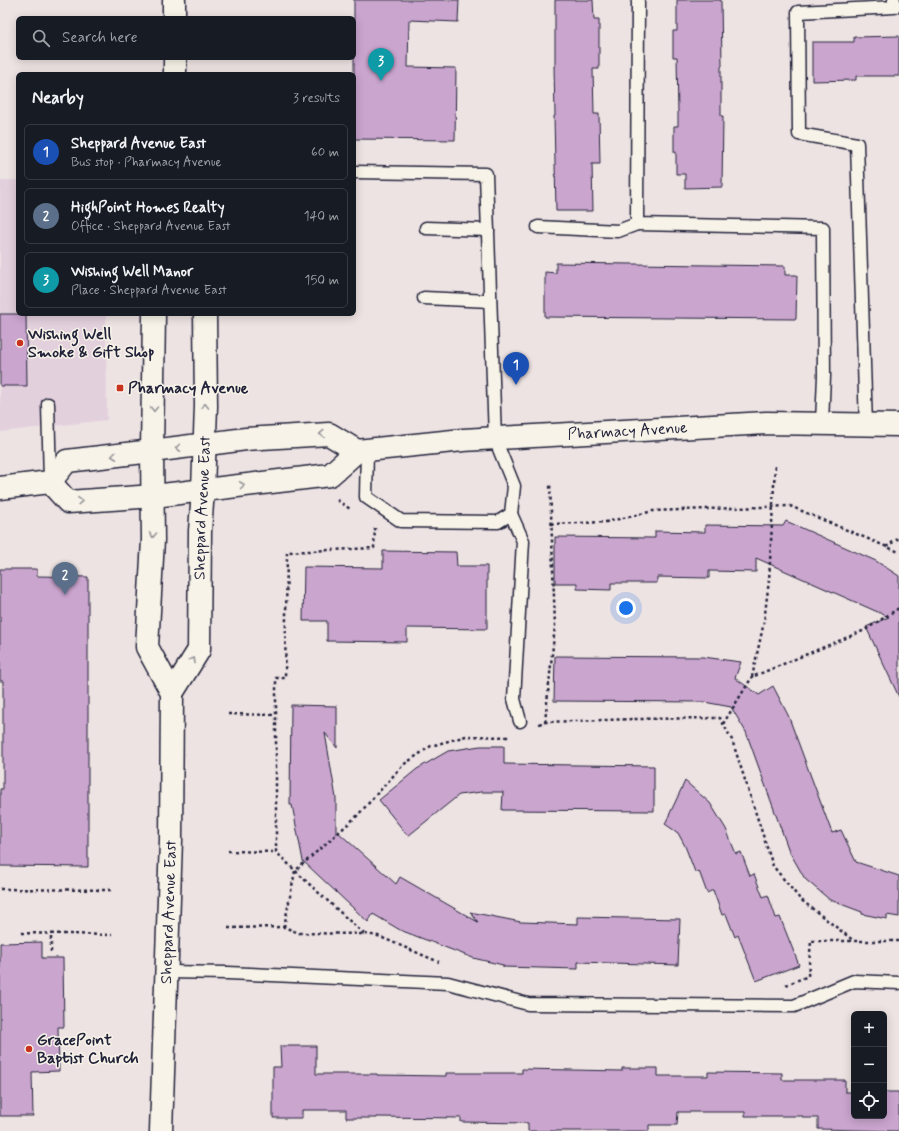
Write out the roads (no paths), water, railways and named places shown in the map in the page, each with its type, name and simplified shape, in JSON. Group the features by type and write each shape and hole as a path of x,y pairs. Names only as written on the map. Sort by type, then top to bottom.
{"main road":[{"path":"174,0 174,16"},
{"path":"175,60 175,72"},
{"name":"Sheppard Avenue East","path":"154,316 152,451 154,496 147,647 172,693 171,840 161,1131"},
{"name":"Sheppard Avenue East","path":"172,693 199,650 200,531 204,445 205,316"},
{"name":"Pharmacy Avenue","path":"362,450 463,440 766,423 866,426 899,425"},
{"path":"0,488 50,482 68,461 246,439 329,434 362,450 330,475 154,496 68,502 50,482"}],"lane":[{"path":"637,224 638,0"},
{"path":"866,426 857,144 798,134 798,12 894,7 894,0"},
{"path":"356,172 486,174 495,439 514,486 511,514 523,541 514,699 520,721"},
{"path":"538,227 618,231 637,224 822,228 824,376 822,424"},
{"path":"426,228 488,230"},
{"path":"424,298 490,301"},
{"path":"48,404 50,482"},
{"path":"362,450 366,498 401,521 498,522 511,514"},
{"path":"167,972 228,973 448,983 528,1004 794,1006 854,981 899,983"}],"place":[{"name":"Wishing Well Manor","path":"381,81"},
{"name":"Wishing Well Smoke & Gift Shop","path":"20,343"},
{"name":"Sheppard Avenue East","path":"516,385"},
{"name":"Pharmacy Avenue","path":"120,388"},
{"name":"HighPoint Homes Realty","path":"65,595"},
{"name":"GracePoint Baptist Church","path":"29,1049"}]}
